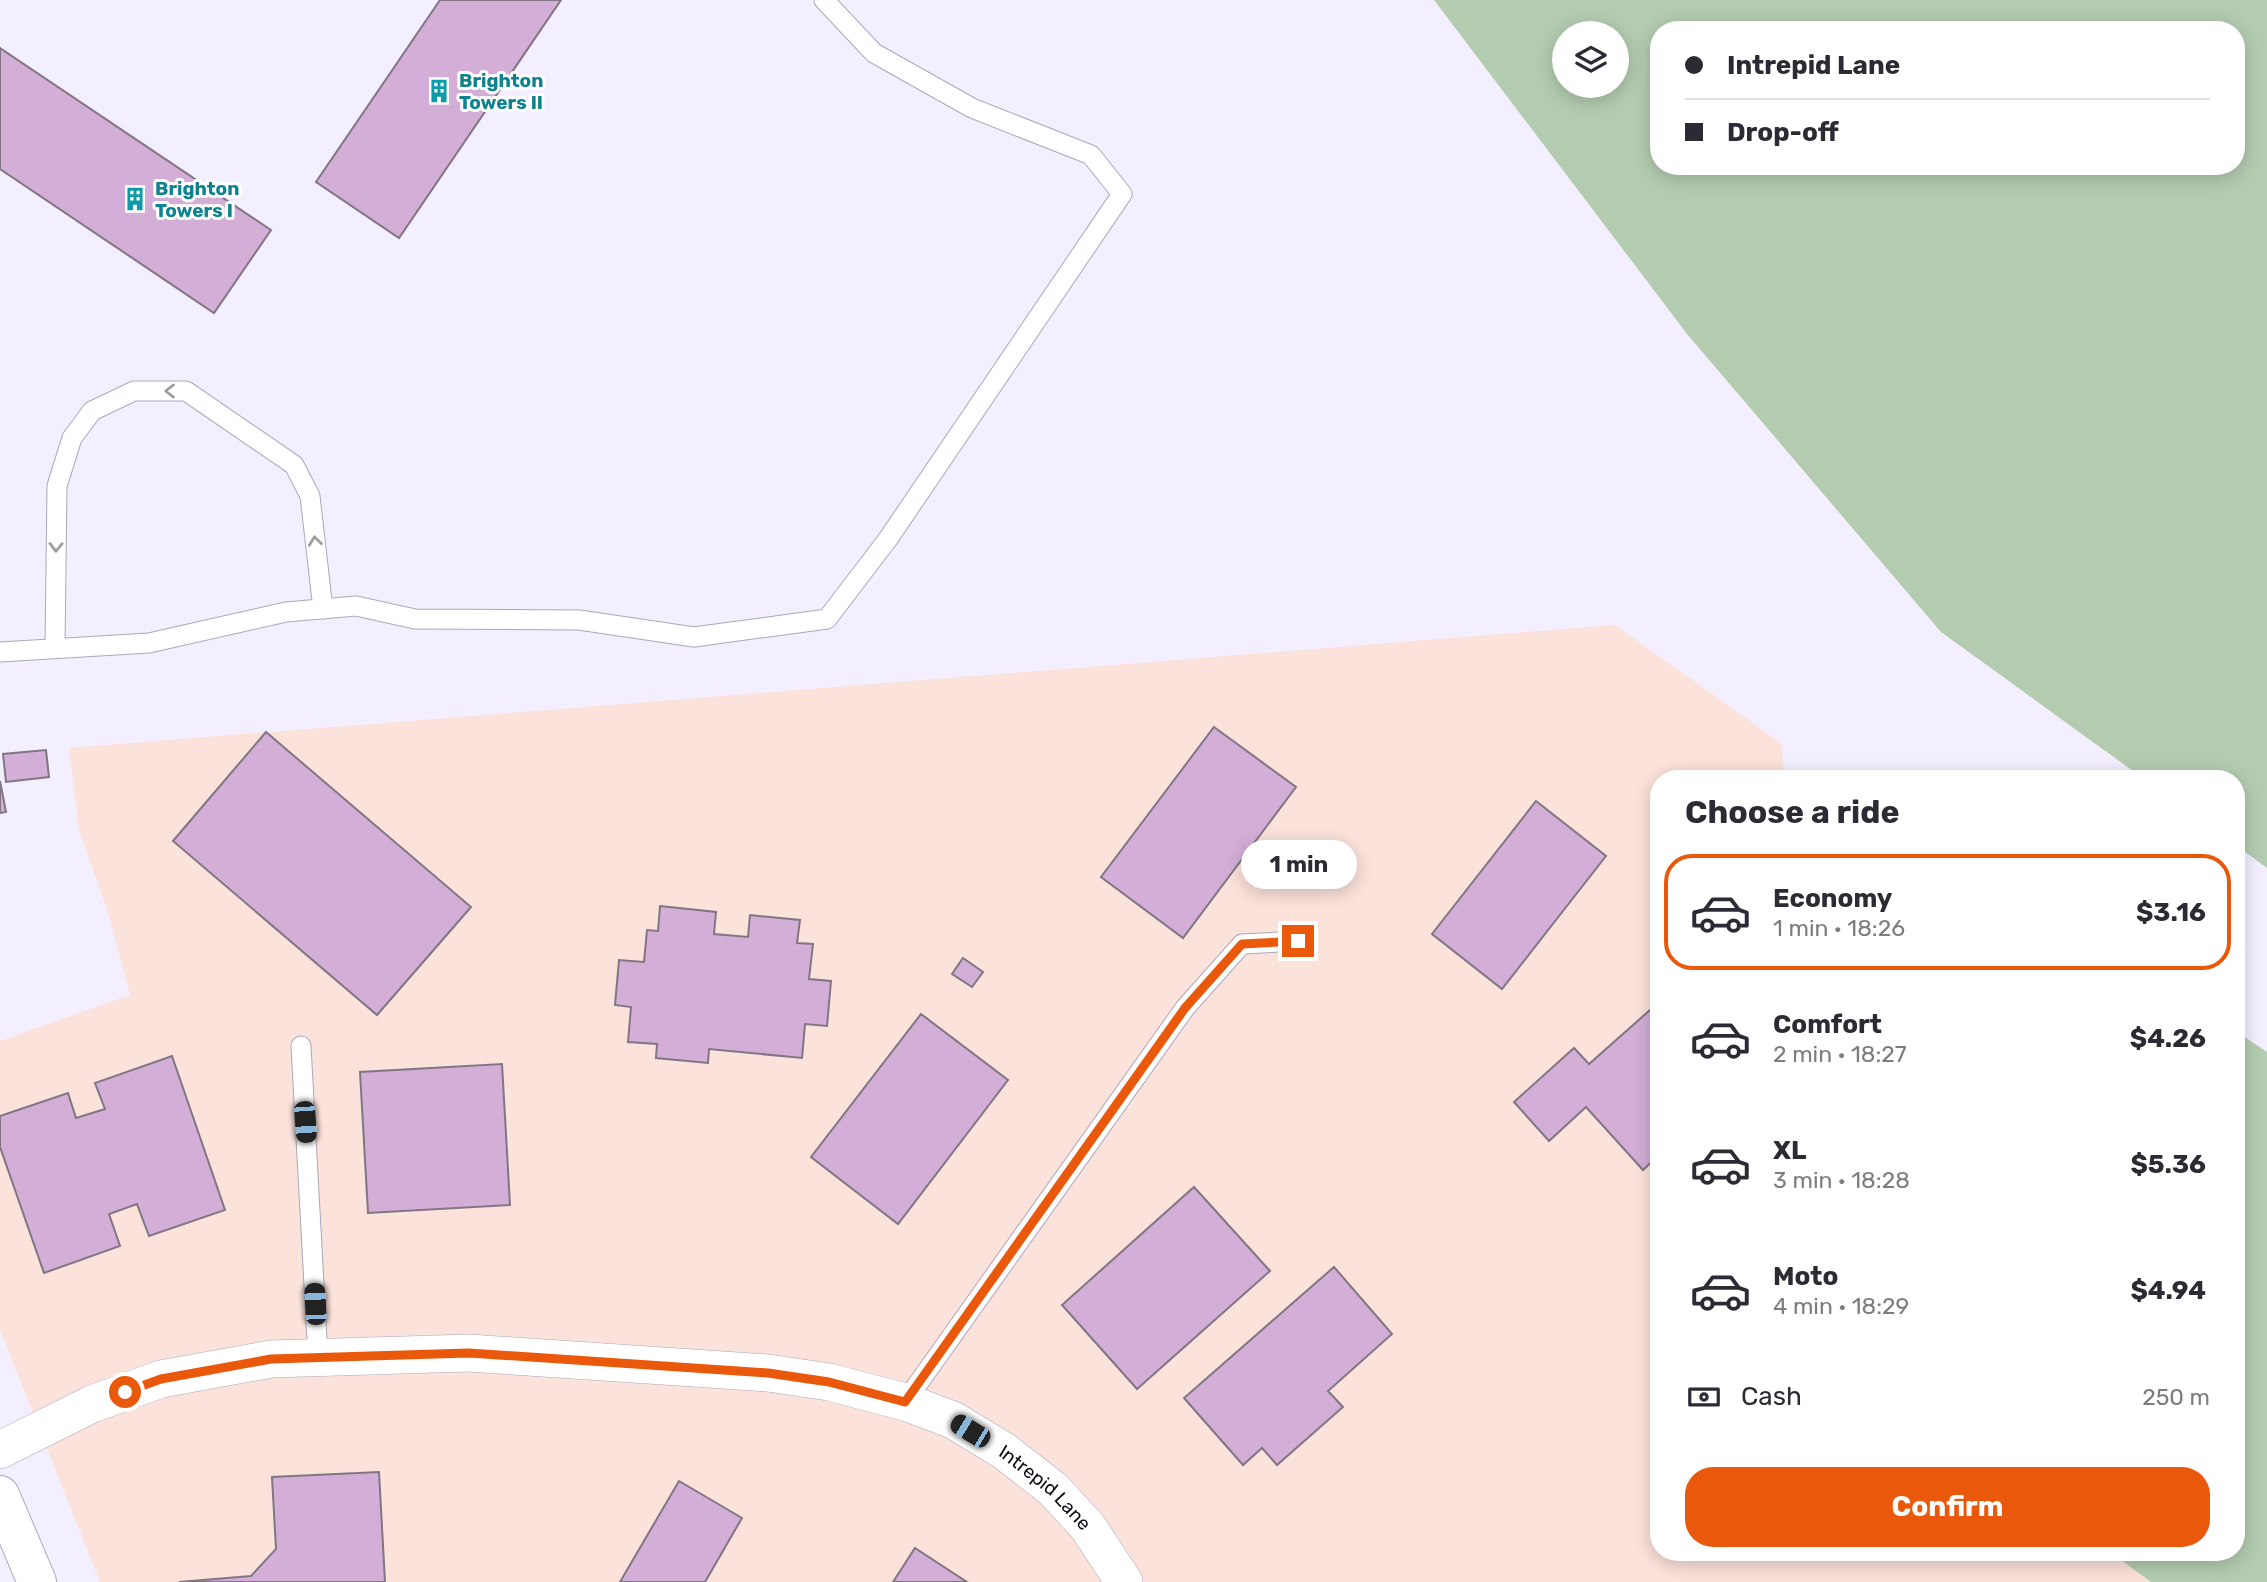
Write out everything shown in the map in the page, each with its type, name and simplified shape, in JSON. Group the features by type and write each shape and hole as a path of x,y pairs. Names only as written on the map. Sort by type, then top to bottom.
{"main road":[{"path":"0,1495 37,1582"}],"street":[{"name":"Intrepid Lane","path":"0,1450 92,1404 161,1379 271,1359 469,1353 768,1373 829,1382 905,1402 953,1420 1004,1451 1053,1489 1087,1527 1124,1582"}],"lane":[{"path":"0,652 149,643 286,612 356,607 415,619 579,620 694,638 827,618 888,539 1122,194 1091,155 972,108 874,53 824,0"},
{"path":"55,648 57,486 68,449 72,438 92,411 134,391 186,391 294,465 310,496 323,609"},
{"path":"905,1402 1185,1008 1242,944 1298,941"},
{"path":"301,1046 318,1358"}],"shaded area":[{"path":"1615,625 1782,744 1783,770 1650,770 1650,1561 2122,1561 2151,1582 100,1582 0,1330 0,1041 130,995 109,916 79,829 69,748"}],"green space":[{"path":"1434,0 2267,0 2267,868 2245,852 2245,770 2132,770 1941,632 1687,334"},
{"path":"2245,1037 2267,1052 2267,1582 2151,1582 2122,1561 2245,1561"}],"building":[{"name":"Brighton Towers II","path":"440,0 561,0 399,238 316,182"},
{"name":"Brighton Towers I","path":"0,48 271,230 214,313 0,169"},
{"path":"1214,727 1296,787 1183,938 1101,877"},
{"path":"266,732 471,907 377,1015 173,841"},
{"path":"46,750 49,777 6,782 3,754"},
{"path":"0,781 6,812 0,813"},
{"path":"1536,801 1606,856 1502,989 1432,934"},
{"path":"660,906 716,912 714,934 748,937 750,915 800,920 797,943 813,944 809,979 831,981 827,1026 805,1024 802,1058 709,1049 708,1063 656,1058 657,1044 628,1042 631,1007 615,1005 619,960 644,962 647,930 658,931"},
{"path":"963,958 983,972 972,987 952,974"},
{"path":"1650,1010 1650,1163 1643,1170 1586,1107 1549,1141 1514,1102 1574,1048 1589,1064"},
{"path":"921,1014 1008,1080 898,1224 811,1157"},
{"path":"172,1056 225,1210 149,1236 137,1204 109,1214 120,1246 44,1273 0,1147 0,1116 68,1093 76,1118 105,1109 95,1083"},
{"path":"502,1064 510,1205 368,1213 360,1072"},
{"path":"1194,1187 1270,1271 1137,1389 1062,1305"},
{"path":"1334,1267 1392,1334 1328,1391 1343,1407 1277,1465 1262,1448 1243,1465 1184,1398"},
{"path":"379,1472 385,1582 179,1582 251,1576 276,1549 272,1477"},
{"path":"679,1481 742,1518 705,1582 620,1582"},
{"path":"915,1548 967,1582 893,1582"}],"place":[{"name":"Brighton Towers II","path":"439,91"},
{"name":"Brighton Towers I","path":"135,199"}],"route":[{"path":"125,1392 161,1379 271,1359 469,1353 768,1373 829,1382 905,1402 1185,1008 1242,944 1298,941"}]}
